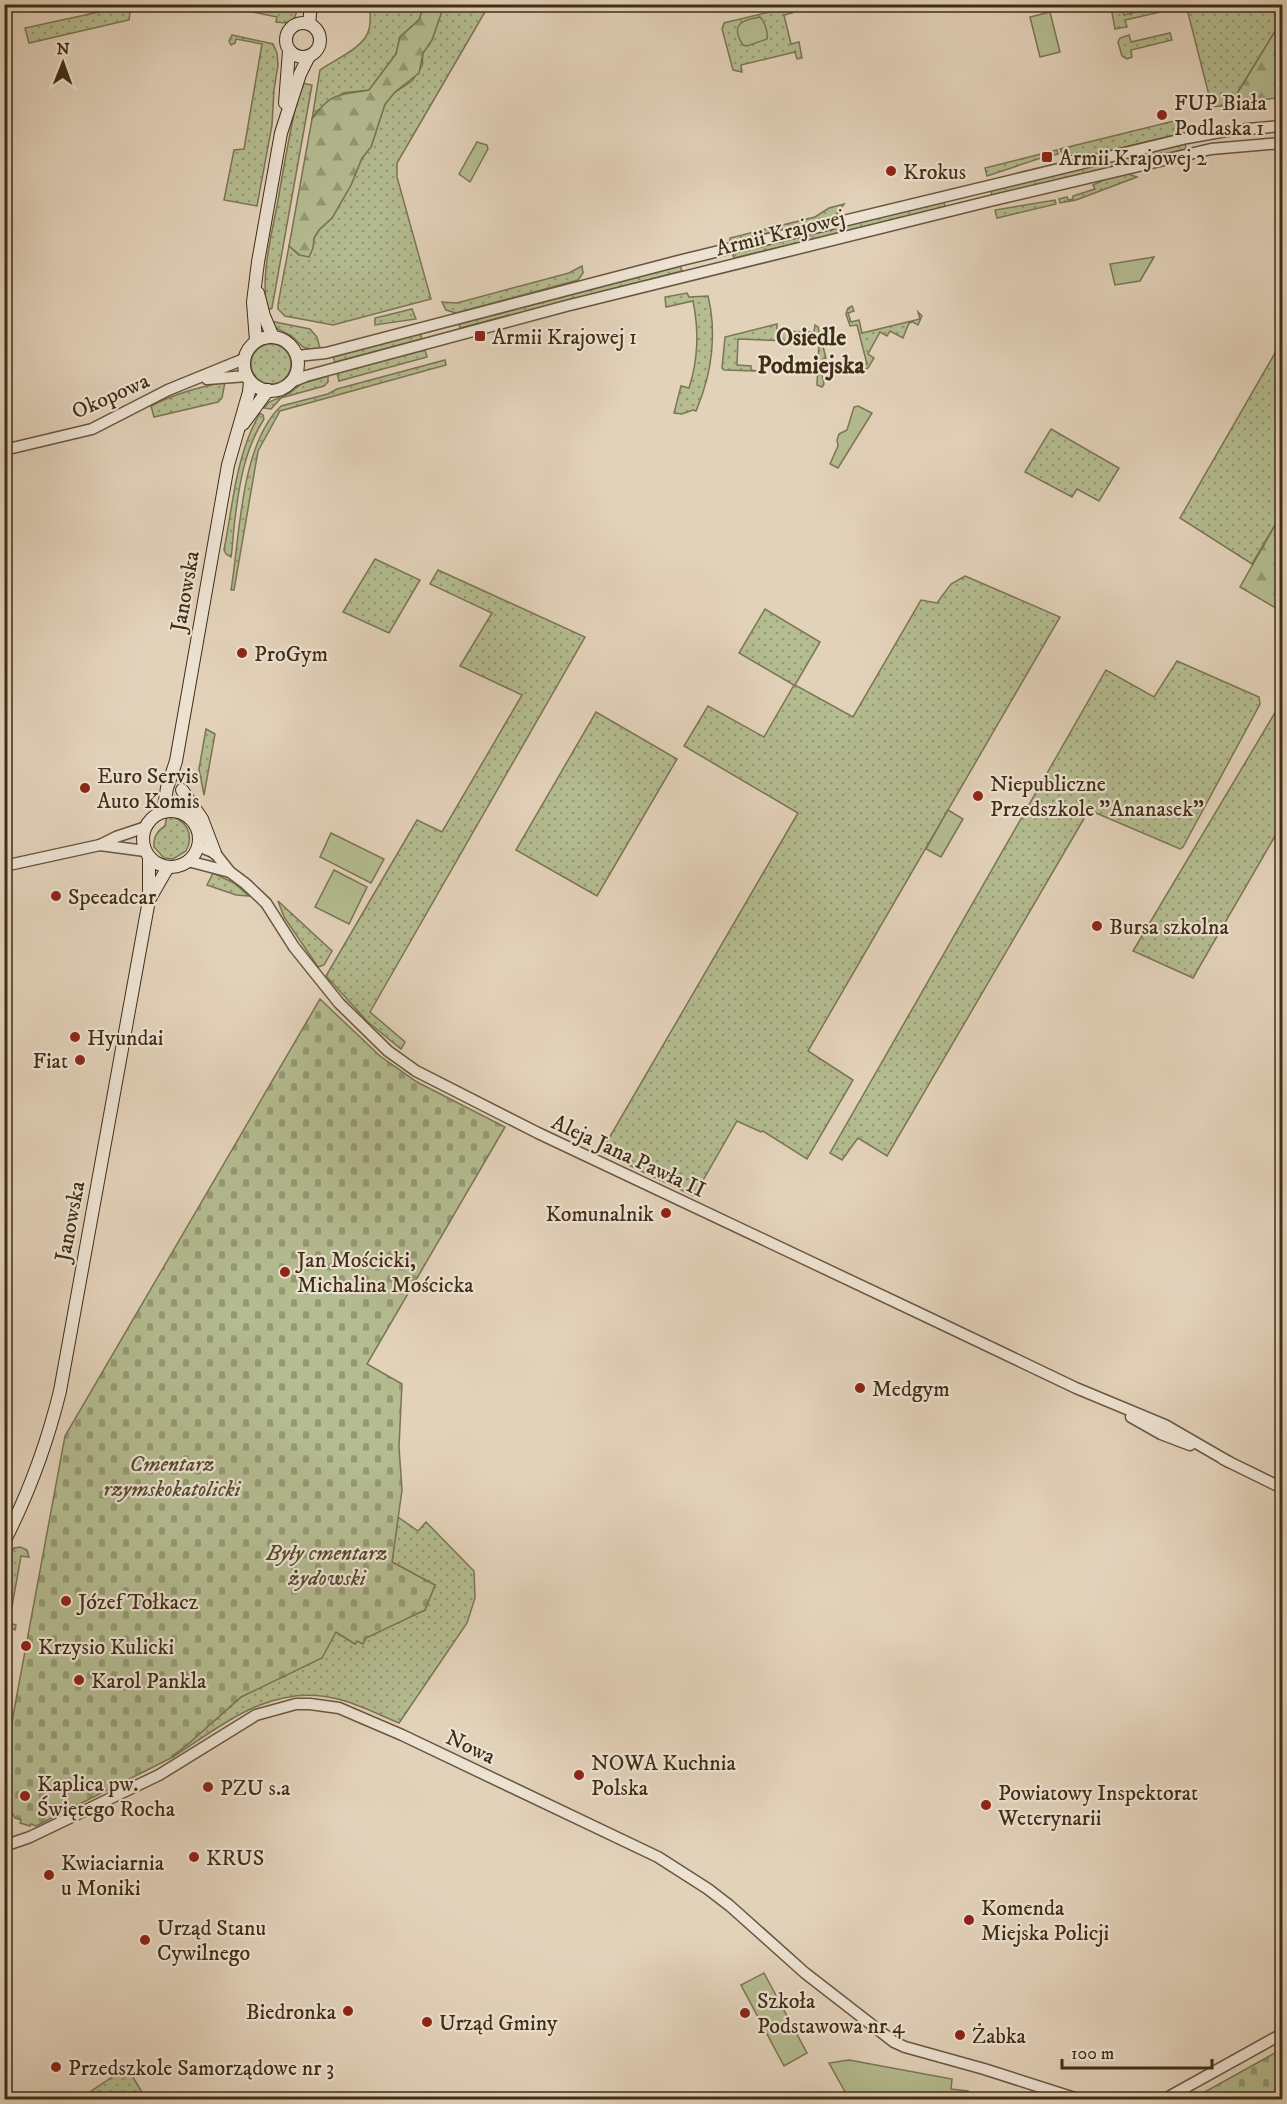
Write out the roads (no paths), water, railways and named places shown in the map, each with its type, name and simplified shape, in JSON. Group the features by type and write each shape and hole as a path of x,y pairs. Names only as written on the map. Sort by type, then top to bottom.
{"main road":[{"path":"305,4 305,23"},
{"path":"305,23 311,4"},
{"path":"256,341 253,302 284,119 289,51 285,41 287,32 292,26 305,23 318,32 320,41 317,50 309,56 300,74 284,119"},
{"path":"289,51 298,57 309,56"},
{"path":"256,286 264,316 273,337"},
{"path":"273,337 288,342 297,356 298,368 291,382 280,389 268,390 256,386 249,379 244,359 247,351 256,341 273,337"},
{"name":"Janowska","path":"163,812 167,788 176,761 228,465 249,392 249,379"},
{"name":"Janowska","path":"238,430 268,390"},
{"name":"Janowska","path":"176,761 182,790 180,813"},
{"path":"182,790 202,819 214,853"},
{"path":"163,812 180,813 195,826 199,839 195,854 188,861 176,867 158,864 147,854 143,839 146,827 150,820 163,812"},
{"name":"Janowska","path":"4,1542 39,1464 60,1391 149,900 147,854"},
{"name":"Janowska","path":"149,900 168,867"}],"street":[{"name":"Armii Krajowej","path":"297,356 326,353 692,257 1208,134 1282,126"},
{"path":"1208,134 1210,149"},
{"name":"Armii Krajowej","path":"291,382 416,346 705,270 1210,149 1282,142"},
{"name":"Okopowa","path":"4,450 92,429 168,390 244,359"},
{"name":"Okopowa","path":"194,380 249,379"},
{"path":"4,866 100,845 146,827"},
{"path":"100,845 147,854"},
{"name":"Aleja Jana Pawła II","path":"198,846 214,853 230,872 266,903 294,947 339,1003 388,1051 416,1071 538,1133 1076,1388 1165,1425 1229,1462 1282,1488"},
{"name":"Aleja Jana Pawła II","path":"188,861 230,872"},
{"name":"Nowa","path":"4,1846 30,1837 159,1774 256,1715 296,1704 339,1708 402,1735 658,1857 723,1900 777,1949 885,2035 904,2047 984,2069 1081,2100"},
{"path":"1163,2100 1282,2034"}],"place":[{"name":"FUP Biała Podlaska 1","path":"1162,115"},
{"name":"Armii Krajowej 2","path":"1047,157"},
{"name":"Krokus","path":"891,171"},
{"name":"Armii Krajowej 1","path":"480,336"},
{"name":"ProGym","path":"242,653"},
{"name":"Euro Servis Auto Komis","path":"85,788"},
{"name":"Niepubliczne Przedszkole \"Ananasek\"","path":"978,796"},
{"name":"Speeadcar","path":"56,896"},
{"name":"Bursa szkolna","path":"1097,926"},
{"name":"Hyundai","path":"75,1037"},
{"name":"Fiat","path":"80,1060"},
{"name":"Komunalnik","path":"666,1213"},
{"name":"Jan Mościcki, Michalina Mościcka","path":"285,1272"},
{"name":"Medgym","path":"860,1388"},
{"name":"Józef Tołkacz","path":"66,1601"},
{"name":"Krzysio Kulicki","path":"26,1646"},
{"name":"Karol Pankla","path":"79,1680"},
{"name":"NOWA Kuchnia Polska","path":"579,1775"},
{"name":"PZU s.a","path":"208,1787"},
{"name":"Kaplica pw. Świętego Rocha","path":"25,1796"},
{"name":"Powiatowy Inspektorat Weterynarii","path":"986,1805"},
{"name":"KRUS","path":"194,1857"},
{"name":"Kwiaciarnia u Moniki","path":"49,1875"},
{"name":"Komenda Miejska Policji","path":"969,1920"},
{"name":"Urząd Stanu Cywilnego","path":"145,1940"},
{"name":"Biedronka","path":"348,2011"},
{"name":"Szkoła Podstawowa nr 4","path":"745,2013"},
{"name":"Urząd Gminy","path":"427,2022"},
{"name":"Żabka","path":"960,2035"},
{"name":"Przedszkole Samorządowe nr 3","path":"56,2067"}],"district":[{"name":"Osiedle Podmiejska","path":"811,351"}],"park label":[{"name":"Cmentarz rzymskokatolicki","path":"172,1476"},
{"name":"Były cmentarz żydowski","path":"327,1565"}]}
